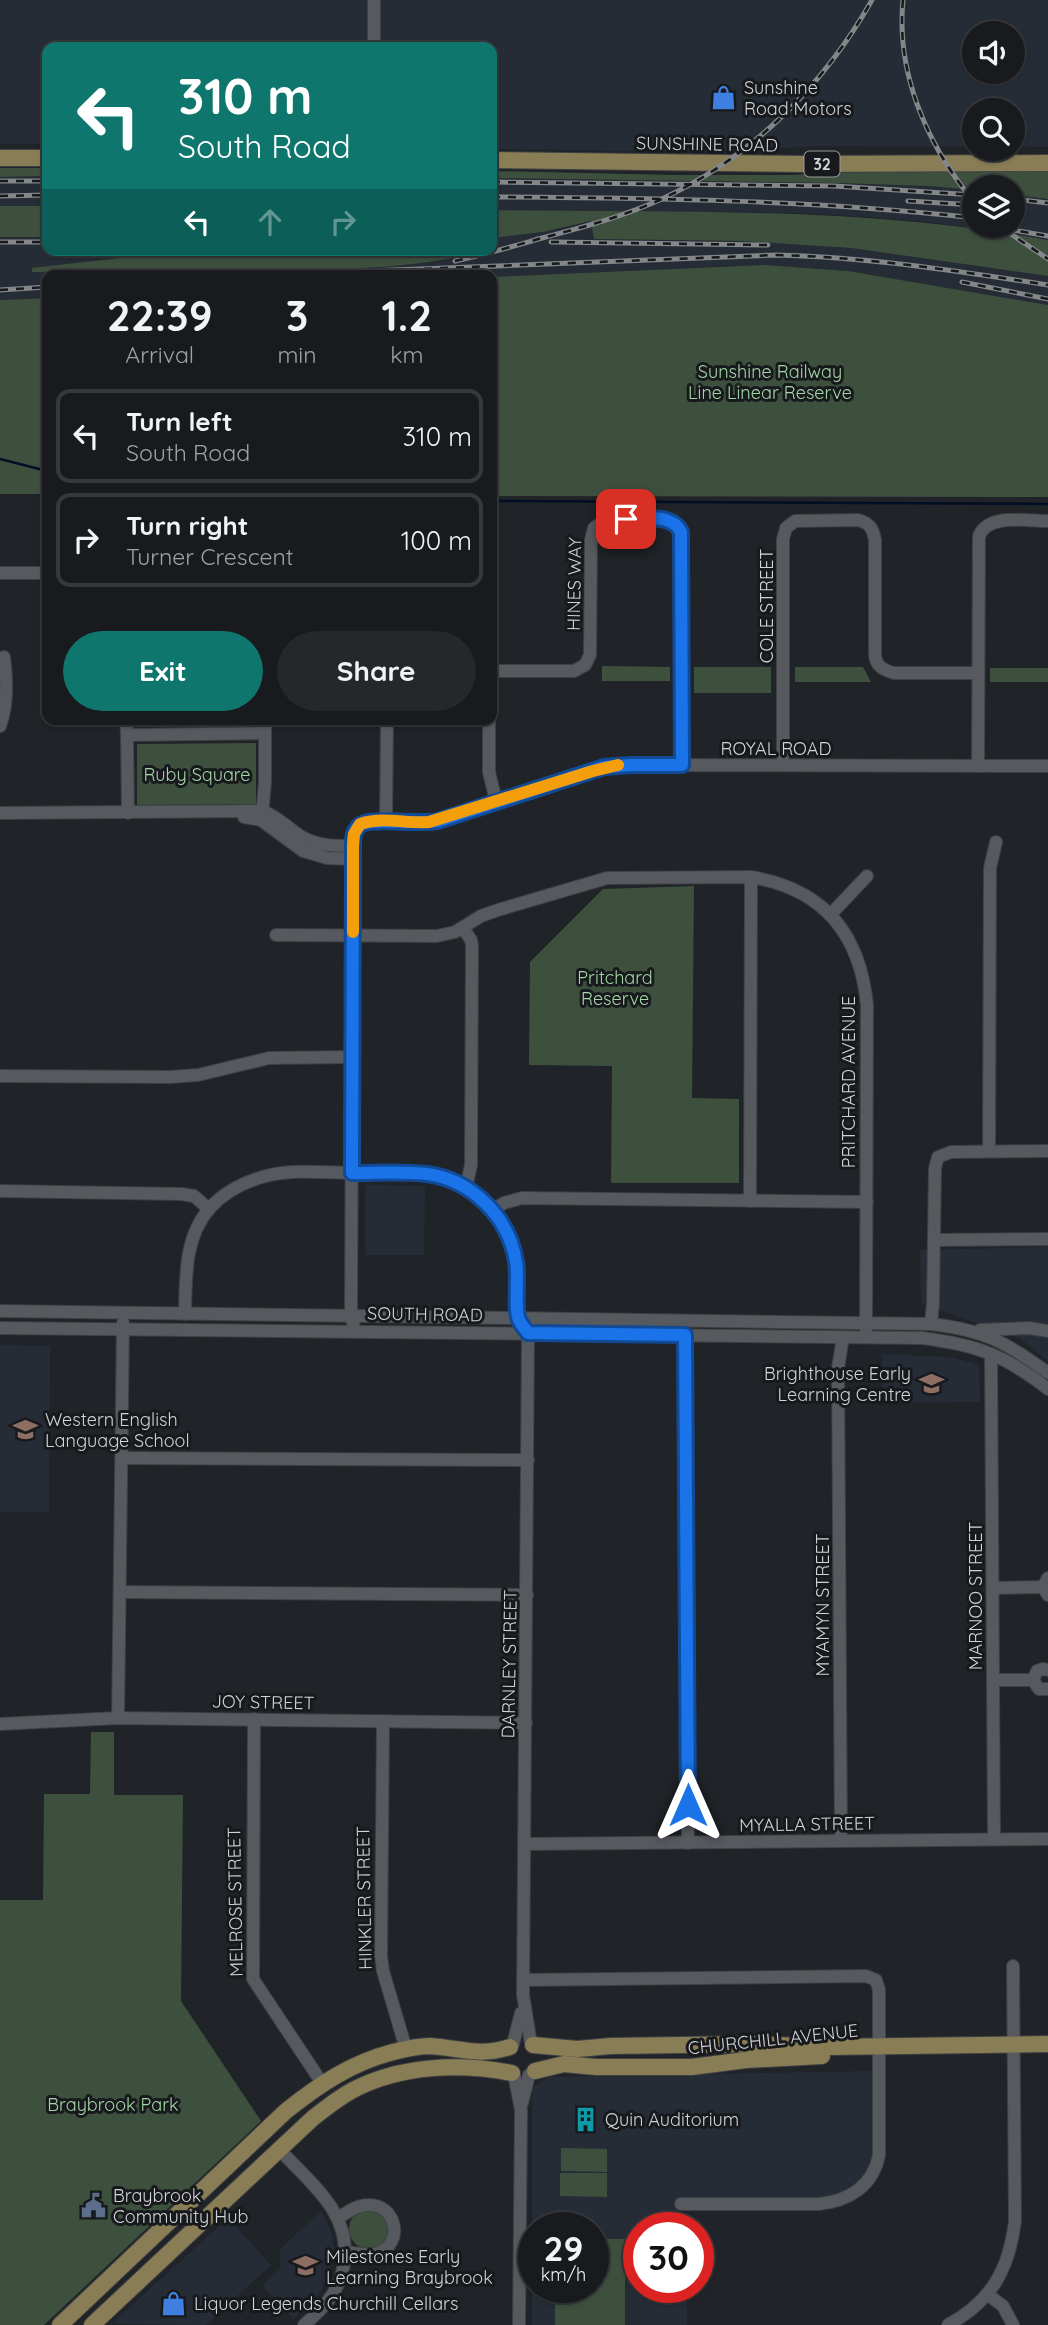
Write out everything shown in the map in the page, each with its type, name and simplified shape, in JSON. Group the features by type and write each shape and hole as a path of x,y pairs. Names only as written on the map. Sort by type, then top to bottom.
{"main road":[{"path":"0,158 42,158"},
{"name":"SUNSHINE ROAD","path":"497,160 790,164 1048,163"},
{"path":"60,2325 286,2111 322,2083 372,2057 430,2046 487,2053 519,2042 532,2045 540,2060 522,2073 505,2064 506,2052 511,2046"},
{"name":"CHURCHILL AVENUE","path":"532,2045 577,2049 752,2044 880,2047"},
{"path":"880,2047 1048,2044"},
{"name":"CHURCHILL AVENUE","path":"92,2325 313,2118 334,2102 367,2084 410,2071 465,2066 522,2073 564,2064 596,2067 692,2067 748,2060 837,2055 880,2047"},
{"name":"HINKLER STREET","path":"405,2049 410,2071"},
{"name":"MELROSE STREET","path":"322,2083 334,2102"},
{"path":"261,2135 280,2151"},
{"path":"116,2273 114,2285 121,2299"}],"street":[{"path":"374,0 374,42"},
{"name":"HINES WAY","path":"497,671 574,671 585,665 590,655 591,540 594,527 607,519 670,520 679,527 682,541 682,765"},
{"name":"COLE STREET","path":"783,765 783,539 786,528 794,521 858,520 872,528 875,540 875,655 876,662 883,669 894,673 978,673"},
{"path":"978,766 978,541 981,531 993,521 1048,521"},
{"path":"0,573 42,573"},
{"path":"0,726 4,714 6,681 4,657"},
{"path":"126,725 128,813"},
{"path":"262,816 265,725"},
{"path":"386,821 387,725"},
{"path":"489,725 489,772 496,801"},
{"path":"127,735 265,733"},
{"name":"ROYAL ROAD","path":"353,853 354,834 360,824 386,821 429,822 614,765 1048,766"},
{"path":"0,813 219,813 244,810 262,816 274,816 298,841 318,843 353,853 351,1316 355,1331"},
{"path":"989,1151 990,868 996,842"},
{"path":"830,915 867,876"},
{"name":"PRITCHARD AVENUE","path":"276,935 447,935 481,916 607,877 751,877 790,887 811,900 830,915 849,939 858,957 865,982 866,1337"},
{"path":"750,1201 751,877"},
{"path":"463,928 472,946 471,1165 466,1188"},
{"path":"0,1076 170,1077 198,1075 269,1058 352,1057"},
{"path":"931,1324 934,1168 938,1157 951,1152 1048,1152"},
{"path":"186,1314 188,1255 192,1240 209,1209 240,1186 270,1175 427,1174 466,1188 493,1210 503,1225 514,1252 517,1318 528,1333"},
{"path":"0,1191 188,1195 198,1199 209,1209"},
{"path":"493,1210 504,1203 522,1198 867,1202"},
{"path":"934,1240 1048,1239"},
{"name":"SOUTH ROAD","path":"0,1311 866,1322 931,1324 972,1330 1030,1328 1048,1331"},
{"path":"118,1718 122,1313"},
{"name":"SOUTH ROAD","path":"0,1328 932,1339 966,1345 1010,1361 1048,1389"},
{"name":"SOUTH ROAD","path":"972,1330 1012,1347 1048,1373"},
{"name":"DARNLEY STREET","path":"511,2046 519,2029 523,1995 528,1333"},
{"path":"685,1335 688,1843"},
{"name":"MYAMYN STREET","path":"827,1337 838,1368"},
{"name":"MYAMYN STREET","path":"841,1841 838,1368 843,1337"},
{"name":"MARNOO STREET","path":"991,1354 994,1839"},
{"path":"122,1458 528,1460"},
{"path":"993,1588 1046,1587"},
{"path":"121,1592 527,1595"},
{"path":"1033,1680 1037,1671 1048,1670"},
{"path":"993,1680 1033,1680"},
{"path":"1033,1680 1039,1689 1048,1689"},
{"name":"JOY STREET","path":"0,1724 118,1718 526,1723"},
{"name":"MELROSE STREET","path":"254,1719 253,1979 322,2083"},
{"name":"HINKLER STREET","path":"383,1721 381,1956 405,2049"},
{"name":"MYALLA STREET","path":"524,1844 1048,1839"},
{"path":"948,2325 966,2314 987,2294 1002,2273 1012,2248 1015,2221 1013,1966"},
{"path":"523,1980 870,1976 878,1984 879,2155 874,2171 863,2187 842,2200 819,2204 681,2204"},
{"name":"DARNLEY STREET","path":"523,1995 532,2045"},
{"path":"519,2325 522,2073"},
{"path":"280,2151 326,2200 343,2229 345,2252 339,2282 333,2294 304,2325"},
{"path":"338,2218 358,2207 374,2205 389,2213 395,2227 392,2241 382,2251 368,2254 345,2252"},
{"path":"987,2294 1003,2306 1013,2325"}],"shaded area":[{"path":"0,0 1048,0 1048,147 1025,147 1025,98 962,98 962,147 819,146 708,152 497,149 497,42 42,42 42,144 0,144"},
{"path":"42,176 42,206 0,206 0,177"},
{"path":"497,178 836,183 962,189 962,227 855,216 497,210"},
{"path":"1025,196 1048,199 1048,240 1025,236"},
{"path":"592,221 594,239 741,241 851,248 1048,276 1048,305 848,271 765,265 497,277 497,270 42,270 42,298 0,300 0,237 42,237 42,256 497,256 497,237 543,232"},
{"path":"365,1185 425,1186 424,1255 365,1255"},
{"path":"1048,1247 1048,1362 1021,1339 921,1303 920,1250"},
{"name":"Western English Language School","path":"0,1345 50,1346 49,1512 0,1512"},
{"name":"Brighthouse Early Learning Centre","path":"882,1354 951,1357 979,1365 980,1402 883,1403"},
{"path":"872,2071 874,2149 871,2164 857,2185 843,2194 817,2198 678,2198 678,2212 623,2212 623,2303 687,2303 687,2325 532,2325 532,2303 609,2303 609,2212 532,2212 532,2088 549,2077"},
{"name":"Milestones Early Learning Braybrook","path":"321,2211 332,2233 334,2251 331,2270 318,2296 293,2319 262,2285 280,2268 280,2249"},
{"path":"228,2218 271,2265 206,2325 111,2324"}],"green space":[{"path":"0,168 42,168 42,176 0,177"},
{"path":"497,171 674,175 788,175 882,171 1048,172 1048,199 1025,196 1025,175 962,175 962,189 928,186 497,178"},
{"path":"0,206 42,206 42,237 0,237"},
{"path":"497,210 840,216 962,227 962,238 1025,236 1048,240 1048,276 851,248 741,241 594,239 591,221 543,232 497,237"},
{"path":"138,256 463,256 398,266 354,268 32,272 32,268"},
{"name":"Sunshine Railway Line Linear Reserve","path":"765,265 848,271 1048,305 1048,497 497,496 497,277"},
{"path":"42,298 42,494 0,494 0,300"},
{"path":"602,666 670,667 670,681 602,681"},
{"path":"694,667 771,667 771,693 694,693"},
{"path":"795,667 863,667 871,682 795,682"},
{"path":"990,668 1048,668 1048,682 990,682"},
{"name":"Ruby Square","path":"256,743 256,804 137,805 137,744"},
{"name":"Pritchard Reserve","path":"694,886 692,1098 739,1099 739,1183 611,1183 612,1066 529,1065 530,962 603,889"},
{"name":"Braybrook Park","path":"91,1732 114,1732 114,1795 183,1795 181,2001 261,2121 44,2325 0,2325 0,1900 43,1900 44,1794 90,1794"},
{"path":"561,2148 607,2149 607,2172 561,2171"},
{"path":"560,2173 607,2173 607,2197 560,2196"},
{"path":"369,2209 383,2215 389,2229 383,2243 369,2249 355,2243 349,2229 355,2215"},
{"path":"609,2239 623,2239 625,2325 555,2325 555,2303 609,2303"}],"waterway":[{"path":"0,459 42,470"},
{"path":"497,501 1048,504"}],"railway":[{"path":"497,250 619,216 664,198 727,161 756,139 809,89 832,61 872,0"},
{"path":"903,0 904,53 917,105 940,153 962,186"},
{"path":"0,181 42,181"},
{"path":"497,182 834,186 962,194"},
{"path":"0,196 42,195"},
{"path":"497,197 673,199 794,204 962,217"},
{"path":"1025,200 1048,203"},
{"path":"908,201 962,204"},
{"path":"1025,232 1048,236"},
{"path":"1017,238 1048,259"},
{"path":"0,242 42,242"},
{"path":"551,242 768,245"},
{"path":"392,270 776,255 879,262 1048,285"},
{"path":"455,261 475,256"},
{"path":"962,282 1048,299"},
{"path":"0,290 42,287"}],"slow traffic":[{"path":"353,932 353,846 354,834 360,824 438,821 604,767 618,765"}],"place":[{"name":"Sunshine Road Motors","path":"724,97"},
{"name":"Brighthouse Early Learning Centre","path":"931,1383"},
{"name":"Western English Language School","path":"25,1429"},
{"name":"Quin Auditorium","path":"585,2119"},
{"name":"Braybrook Community Hub","path":"93,2205"},
{"name":"Milestones Early Learning Braybrook","path":"306,2266"},
{"name":"Liquor Legends Churchill Cellars","path":"174,2303"}],"route":[{"path":"626,519 670,520 681,532 682,765 614,765 438,821 370,821 360,824 354,834 353,846 352,1173 427,1174 454,1182 484,1201 503,1225 514,1252 517,1318 528,1333 685,1335 688,1805"}]}
